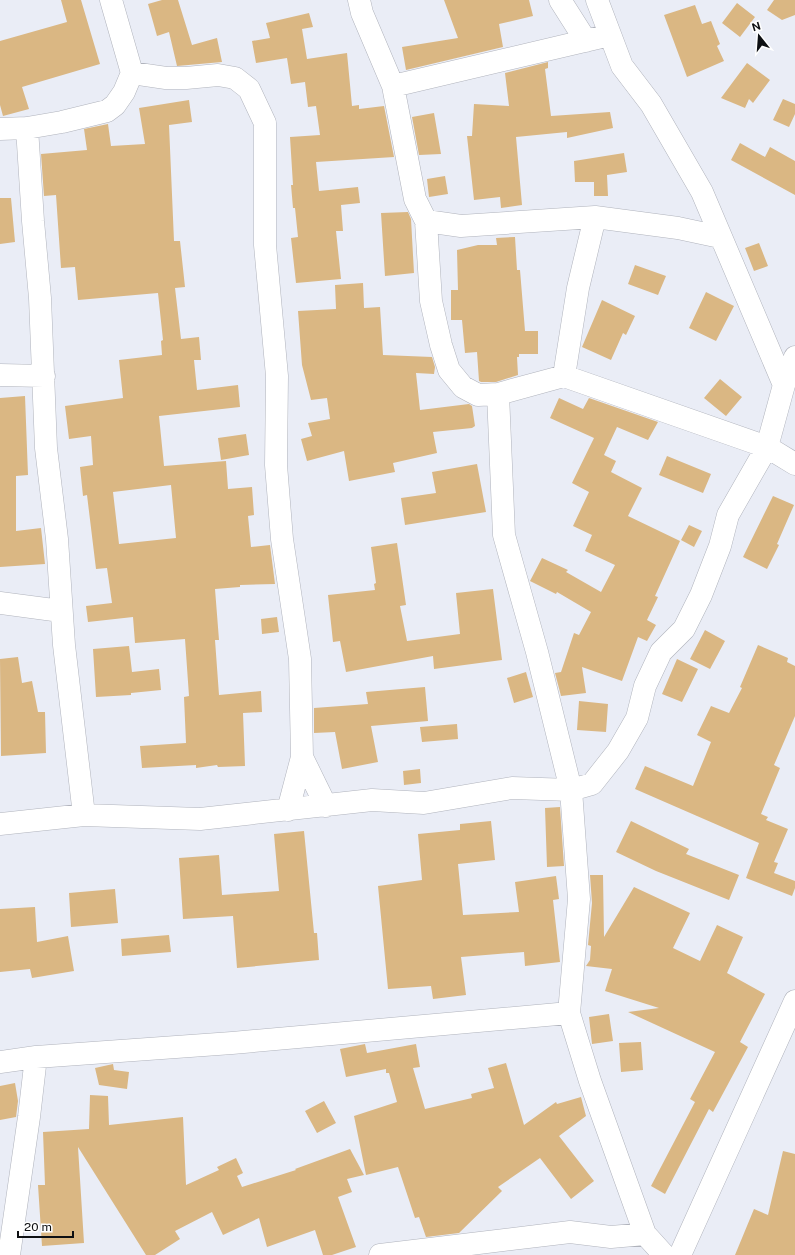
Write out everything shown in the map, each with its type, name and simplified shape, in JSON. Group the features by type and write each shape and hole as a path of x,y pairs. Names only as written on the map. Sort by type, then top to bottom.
{"street":[{"path":"0,129 27,128 62,122 107,111 115,105 124,92 132,72 111,0"},
{"path":"359,0 362,13 394,86 415,199 426,221 431,301 440,345 449,370 462,387 478,395 498,394 564,376 767,447 795,464"},
{"path":"560,0 586,41"},
{"path":"597,0 622,66 651,104 702,192 784,385"},
{"path":"394,86 610,35"},
{"path":"132,72 166,78 218,75 235,78 249,89 265,123 265,245 277,376 276,465 282,539 300,659 302,757 288,810"},
{"path":"27,128 40,298 46,448 57,539 61,612 84,814"},
{"path":"426,221 461,226 552,218 595,217 678,228 720,236"},
{"path":"564,376 578,288 595,217"},
{"path":"0,824 84,814 200,819 372,800 424,803 512,788 571,790 592,784 618,751 630,731 637,718 645,686 661,652 684,629 701,595 720,546 728,515 767,447 784,385 795,357"},
{"path":"0,375 44,376"},
{"path":"498,394 504,535 537,652 571,790 579,899 569,1012 590,1081 645,1234 664,1255"},
{"path":"0,603 61,612"},
{"path":"302,757 326,806"},
{"path":"680,1255 795,1001"},
{"path":"0,1062 36,1057 232,1043 569,1012"},
{"path":"9,1255 36,1057"},
{"path":"380,1255 570,1232 611,1237 645,1234"}],"building":[{"path":"61,0 81,0 100,64 22,87 29,109 3,116 0,105 0,41 67,22"},
{"path":"162,0 178,0 192,45 217,38 222,62 177,66 169,32 157,36 148,4"},
{"path":"444,0 529,0 533,16 499,24 503,47 406,70 402,47 458,38"},
{"path":"774,0 795,0 795,15 782,20 767,10"},
{"path":"737,3 755,17 740,37 722,23"},
{"path":"695,5 702,24 711,21 720,44 717,46 724,61 687,77 664,15"},
{"path":"309,13 313,27 302,29 307,59 347,53 352,106 359,105 359,109 384,106 394,157 316,162 319,191 358,187 360,203 341,205 343,231 336,231 341,279 296,283 291,238 298,237 291,185 293,185 290,137 320,135 316,106 308,107 305,82 291,84 287,58 256,63 252,41 270,38 266,23"},
{"path":"548,62 548,68 545,69 551,116 610,112 613,128 567,138 567,132 516,137 522,205 501,208 500,197 474,200 467,136 472,136 474,104 509,106 505,73"},
{"path":"747,63 770,80 753,103 749,99 745,108 721,98"},
{"path":"783,99 795,104 795,114 789,127 773,120"},
{"path":"189,100 192,122 169,125 174,241 180,241 185,287 175,288 181,339 199,337 201,360 194,360 197,390 238,385 240,407 159,416 164,466 226,461 228,489 252,487 254,515 248,516 251,547 270,545 275,584 240,585 240,587 215,589 219,640 215,640 219,695 261,691 262,712 243,713 245,766 218,767 217,765 196,768 196,765 142,768 140,746 186,743 184,697 189,696 185,639 135,643 133,617 88,622 86,606 112,603 107,568 96,569 87,495 83,496 80,467 93,465 91,436 69,439 65,406 123,398 119,360 162,355 161,341 163,340 158,293 78,300 75,267 61,268 56,195 44,196 41,154 87,150 84,129 108,124 111,146 145,144 139,108","holes":["171,485 176,538 119,544 113,492"]},
{"path":"434,113 441,154 419,155 412,117"},
{"path":"740,143 765,157 770,147 795,161 795,195 731,160"},
{"path":"624,153 627,172 607,175 608,196 594,196 594,182 575,182 574,161"},
{"path":"445,176 448,194 429,197 427,179"},
{"path":"0,198 11,198 15,242 0,244"},
{"path":"408,212 411,219 414,273 385,276 381,213"},
{"path":"515,237 517,270 520,270 525,331 538,331 538,354 519,354 519,357 517,357 518,375 496,382 481,382 479,381 477,352 465,353 462,320 451,320 451,290 458,290 457,250 478,245 497,245 496,238"},
{"path":"759,243 768,266 754,271 745,248"},
{"path":"635,265 666,276 658,295 628,284"},
{"path":"363,283 364,308 380,307 383,355 432,357 435,367 434,374 416,373 420,410 469,404 472,406 475,426 472,428 433,432 437,453 393,463 395,472 349,481 344,451 307,461 301,439 312,436 308,423 330,419 327,398 311,400 302,365 298,311 336,309 335,285"},
{"path":"706,292 734,306 716,341 689,328"},
{"path":"602,300 635,316 626,335 623,333 611,360 582,347"},
{"path":"720,379 742,397 726,416 704,398"},
{"path":"25,396 28,475 16,476 16,531 41,528 45,564 0,567 0,398"},
{"path":"559,398 583,409 589,398 658,422 648,440 617,427 604,455 616,461 611,472 642,488 628,516 680,541 655,596 658,597 647,620 656,625 647,641 638,637 622,681 582,667 586,693 561,696 555,673 561,672 574,633 579,635 591,612 557,592 556,594 530,581 542,558 568,570 566,572 601,592 615,565 585,551 592,535 573,526 589,492 572,483 594,438 550,418"},
{"path":"246,434 249,455 221,460 218,438"},
{"path":"667,456 711,474 703,493 659,475"},
{"path":"477,464 486,512 405,525 401,498 436,493 432,472"},
{"path":"773,496 794,505 777,544 779,545 767,569 743,557"},
{"path":"689,525 702,531 694,547 681,540"},
{"path":"397,543 406,605 400,606 407,641 460,634 456,593 493,589 502,660 434,669 433,656 346,672 340,641 333,642 328,595 375,590 374,584 376,583 371,547"},
{"path":"277,617 279,632 262,634 261,619"},
{"path":"705,630 725,641 710,669 690,659"},
{"path":"758,645 788,658 787,662 795,666 795,716 774,765 780,768 761,814 768,817 766,820 788,829 774,862 778,863 774,873 795,881 795,888 792,896 746,878 759,843 635,789 645,766 693,786 711,742 697,735 711,706 729,713 742,688 740,687"},
{"path":"129,646 132,672 159,669 161,690 131,693 131,695 96,697 93,649"},
{"path":"18,657 22,683 32,681 38,712 45,712 46,753 1,756 0,659"},
{"path":"677,659 698,669 682,702 662,694"},
{"path":"526,672 533,697 514,703 507,678"},
{"path":"425,687 428,721 371,726 378,762 342,769 335,732 314,733 314,708 368,704 366,692"},
{"path":"579,701 608,704 606,732 577,730"},
{"path":"457,724 458,739 422,742 420,727"},
{"path":"420,769 421,783 404,785 403,771"},
{"path":"560,807 564,866 547,867 545,808"},
{"path":"491,821 495,860 458,864 463,915 519,912 515,882 556,876 559,899 553,900 560,962 525,966 524,952 461,957 466,995 433,999 431,986 388,989 378,886 422,880 418,834 460,830 460,824"},
{"path":"631,821 689,849 686,854 739,875 729,900 656,871 616,852"},
{"path":"304,831 314,933 317,933 319,960 237,968 233,916 183,919 179,858 219,855 222,895 279,891 274,834"},
{"path":"590,875 603,875 604,937 634,887 690,913 673,948 700,961 717,925 743,937 727,973 765,994 740,1042 748,1047 713,1112 709,1109 665,1194 651,1186 695,1102 690,1099 715,1052 628,1012 659,1008 605,991 612,969 586,966 590,960 591,946 588,945 592,903"},
{"path":"115,889 118,923 71,927 69,893"},
{"path":"35,907 37,942 68,936 74,971 32,978 30,969 0,972 0,909"},
{"path":"169,935 171,952 122,956 121,939"},
{"path":"609,1014 613,1041 592,1044 589,1017"},
{"path":"641,1042 643,1070 621,1072 619,1043"},
{"path":"365,1044 367,1053 416,1044 420,1067 413,1068 425,1109 472,1098 471,1094 494,1088 488,1068 506,1063 524,1125 556,1102 557,1104 581,1097 586,1116 559,1136 594,1181 571,1199 540,1158 498,1187 502,1191 459,1233 426,1237 419,1217 415,1218 398,1167 366,1175 354,1116 397,1102 389,1073 386,1073 386,1069 346,1077 340,1049"},
{"path":"113,1064 114,1070 129,1072 127,1089 99,1085 95,1068"},
{"path":"15,1083 18,1101 16,1117 0,1120 0,1086"},
{"path":"90,1095 108,1096 109,1125 183,1117 186,1185 219,1170 217,1167 236,1158 243,1173 237,1176 242,1187 296,1170 295,1169 350,1149 364,1175 347,1179 352,1192 338,1197 356,1247 332,1255 323,1255 315,1230 267,1247 259,1218 223,1235 212,1212 175,1231 180,1239 155,1255 146,1255 78,1147 84,1243 42,1246 38,1185 45,1185 43,1132 89,1129"},
{"path":"324,1101 336,1123 317,1133 305,1111"},
{"path":"783,1151 795,1154 795,1255 735,1255 754,1209 768,1215"}]}
